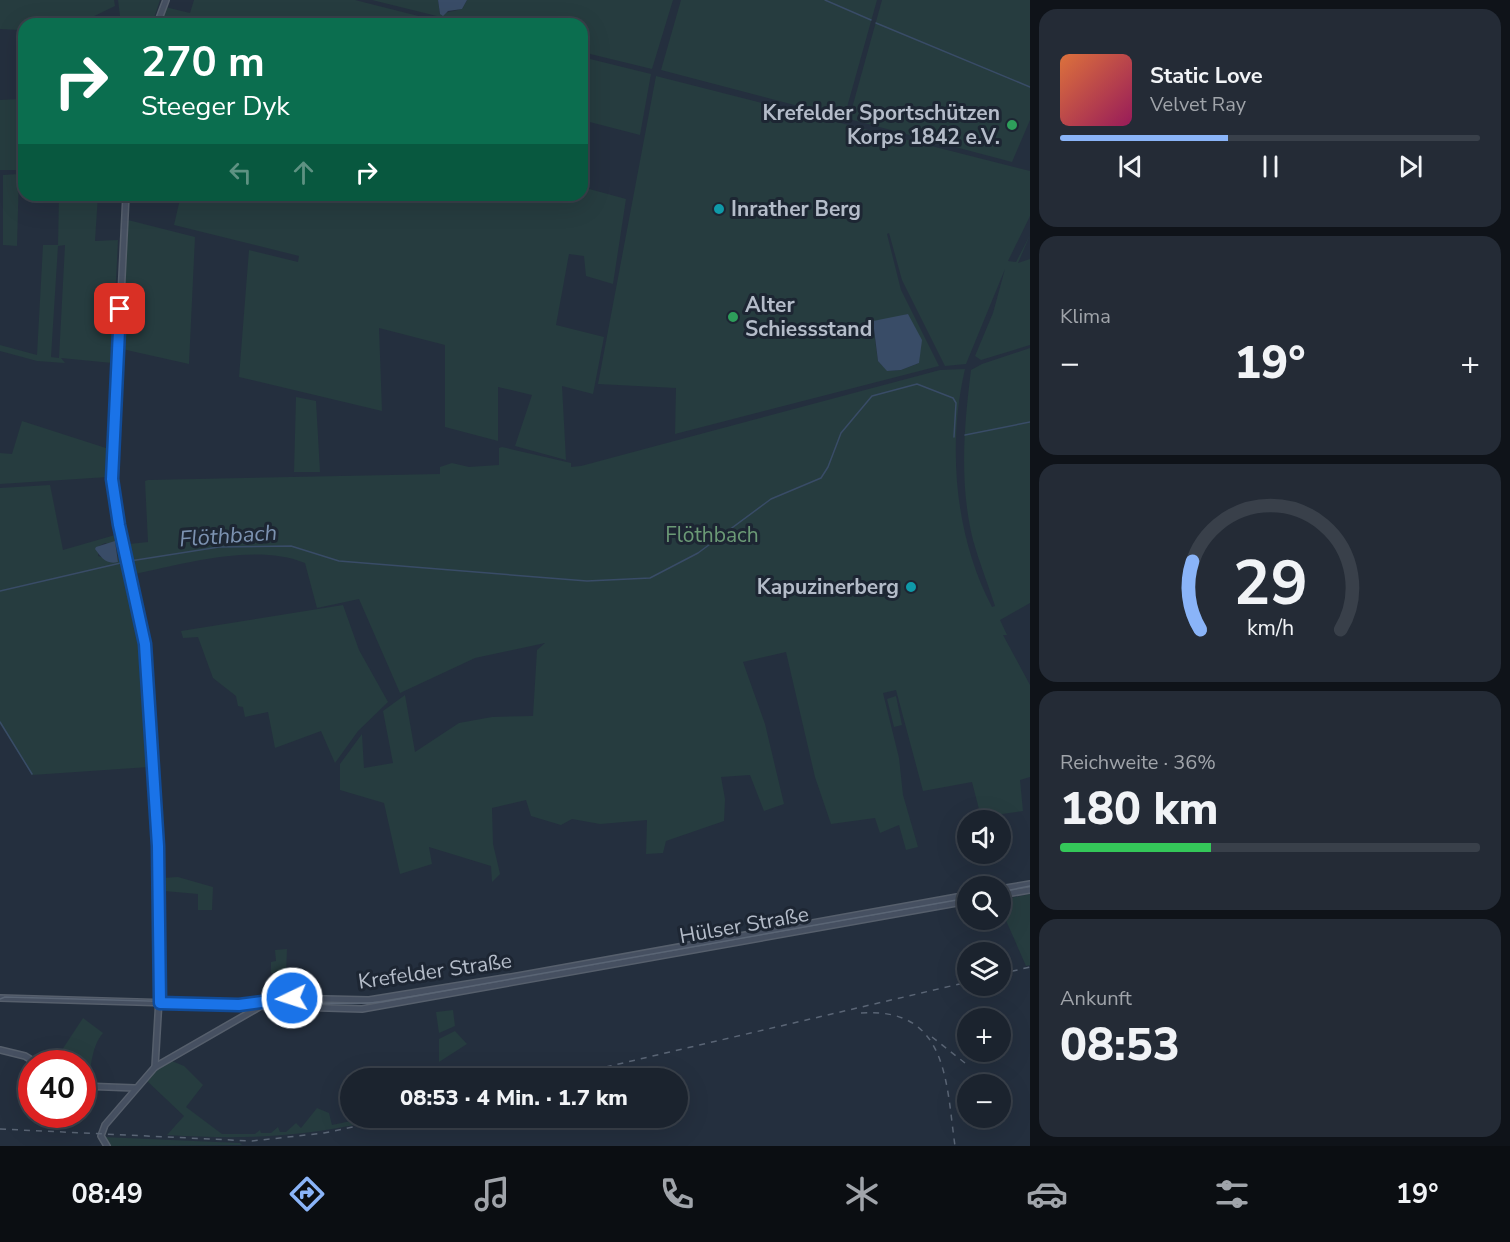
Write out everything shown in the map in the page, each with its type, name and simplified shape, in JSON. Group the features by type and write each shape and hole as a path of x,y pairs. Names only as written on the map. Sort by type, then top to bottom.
{"street":[{"path":"159,18 166,0"},
{"path":"107,1146 101,1138 105,1125 135,1088 155,1068 160,1003 158,846 146,655 112,479 126,201"},
{"path":"1011,887 1030,884"},
{"path":"1011,893 1030,890"},
{"name":"Hülser Straße","path":"587,963 957,897"},
{"name":"Hülser Straße","path":"525,981 957,903"},
{"name":"Krefelder Straße","path":"0,998 239,1005 282,998 362,1000 404,996 587,963"},
{"name":"Krefelder Straße","path":"155,1068 243,1014 261,1006 362,1009 525,981"},
{"path":"0,1050 18,1054"},
{"path":"96,1087 135,1088"}],"green space":[{"path":"0,0 114,0 115,6 90,18 18,18 18,30 0,29"},
{"path":"118,0 160,0 154,18 120,18"},
{"path":"194,0 355,0 426,18 162,18 165,7 190,13"},
{"path":"372,0 438,0 440,14 462,9 467,0 673,0 652,69 588,53 588,18 445,18"},
{"path":"681,0 877,0 844,118 661,70"},
{"path":"882,0 1030,0 1030,120 1012,162 849,119"},
{"path":"588,58 651,74 640,135 588,122"},
{"path":"656,76 1030,171 1030,216 1008,261 1016,262 1030,235 1018,263 1030,259 1030,345 981,360 975,356 993,313 1005,269 966,364 945,366 902,280 889,233 887,234 901,290 939,366 675,434 676,388 598,384","holes":["908,314 919,363 901,370 888,371 878,361 873,326"]},
{"path":"18,99 18,170 0,170 0,100"},
{"path":"18,174 17,246 3,245 3,175"},
{"path":"588,189 626,199 613,284 586,276 584,256 569,254 556,325 604,337 593,394 562,386 566,460 515,446 532,395 498,387 498,441 445,427 445,345 379,328 382,411 239,377 249,250 298,262 299,256 174,225 180,201 588,201"},
{"path":"59,201 98,201 95,241 118,240 112,363 61,358 65,363 37,361 0,351 0,345 37,355 43,245 58,245","holes":["65,245 59,358 51,357 58,246"]},
{"path":"128,220 195,237 189,364 122,349"},
{"path":"1030,348 1030,603 1000,620 1007,635 1003,635 1030,685 1030,777 1020,780 1023,811 1011,813 1011,810 979,810 972,782 923,791 896,690 883,693 899,758 903,795 918,847 906,850 899,825 880,833 875,818 831,824 815,777 786,652 743,662 765,724 784,804 764,811 750,775 721,777 725,799 724,821 666,841 663,853 646,854 647,820 600,824 572,819 561,825 531,816 526,800 492,808 493,844 500,874 492,882 491,866 429,847 432,864 400,874 384,803 340,790 340,764 362,734 364,768 393,763 383,711 405,695 415,752 459,723 492,717 533,716 537,650 545,643 475,658 400,693 359,599 317,608 305,563 286,557 243,555 198,560 135,574 129,544 148,542 145,481 148,480 440,474 440,467 452,463 469,467 499,465 499,448 502,447 571,463 571,467 581,466 940,370 965,369 956,429 958,491 962,521 970,551 979,580 992,607 995,606 973,540 964,476 966,412 971,370"},
{"path":"296,397 316,401 320,472 294,472"},
{"path":"22,421 109,449 108,477 0,484 0,453 12,454"},
{"path":"50,485 63,550 115,535 140,643 149,767 32,775 0,724 0,488","holes":["105,543 117,546 118,562 98,556 99,546"]},
{"path":"343,605 359,650 388,702 358,731 335,763 321,731 275,748 268,712 245,717 243,707 238,706 236,696 213,678 198,637 183,638 181,631"},
{"path":"896,696 902,725 894,727 887,699"},
{"path":"178,877 213,887 212,910 198,910 198,894 164,891 163,878"},
{"path":"1030,894 1030,965 1026,966 1010,930 1011,898"},
{"path":"287,949 286,974 271,973 271,962 276,961 275,950"},
{"path":"453,1010 455,1026 439,1033 436,1012"},
{"path":"83,1018 103,1033 94,1050 62,1050"},
{"path":"455,1031 467,1044 439,1062 439,1039"},
{"path":"172,1061 184,1066 203,1085 186,1107 222,1134 255,1134 260,1130 261,1133 271,1133 278,1127 280,1132 286,1132 296,1123 301,1128 317,1108 329,1113 332,1125 340,1123 340,1127 277,1136 167,1135 184,1116 146,1080 159,1068"},
{"path":"103,1137 240,1143 242,1145 110,1146"}],"water":[{"path":"438,0 467,0 462,9 448,11 443,16 440,14"},
{"path":"908,314 922,340 919,363 901,370 887,371 878,361 873,321"},
{"path":"115,541 118,562 104,560 95,549 96,547"}],"waterway":[{"path":"825,0 871,20"},
{"path":"876,23 1030,87"},
{"name":"Flöthbach","path":"130,561 219,547 291,546 339,561 587,581 650,578 698,553 771,499 821,478 828,467 841,433 872,396 917,384 953,398 956,403 954,437"},
{"name":"Flöthbach","path":"965,435 1030,422"},
{"name":"Flöthbach","path":"0,591 125,562"},
{"path":"0,722 32,774"}],"tram line":[{"path":"1011,890 1030,886"},
{"path":"0,999 5,997 259,1004 381,1002 957,900"}],"railway":[{"path":"1011,971 1030,967"},
{"path":"602,1068 957,985"},
{"path":"861,1013 890,1014 911,1022 927,1036 937,1053 944,1074 955,1146"},
{"path":"932,1037 965,1063"},
{"path":"0,1129 252,1141 348,1128"}],"place":[{"name":"Krefelder Sportschützen Korps 1842 e.V.","path":"1012,125"},
{"name":"Inrather Berg","path":"719,209"},
{"name":"Alter Schiessstand","path":"733,317"},
{"name":"Kapuzinerberg","path":"911,587"}],"route":[{"path":"120,309 112,479 119,525 145,644 158,846 160,1003 239,1005 292,998"}]}
